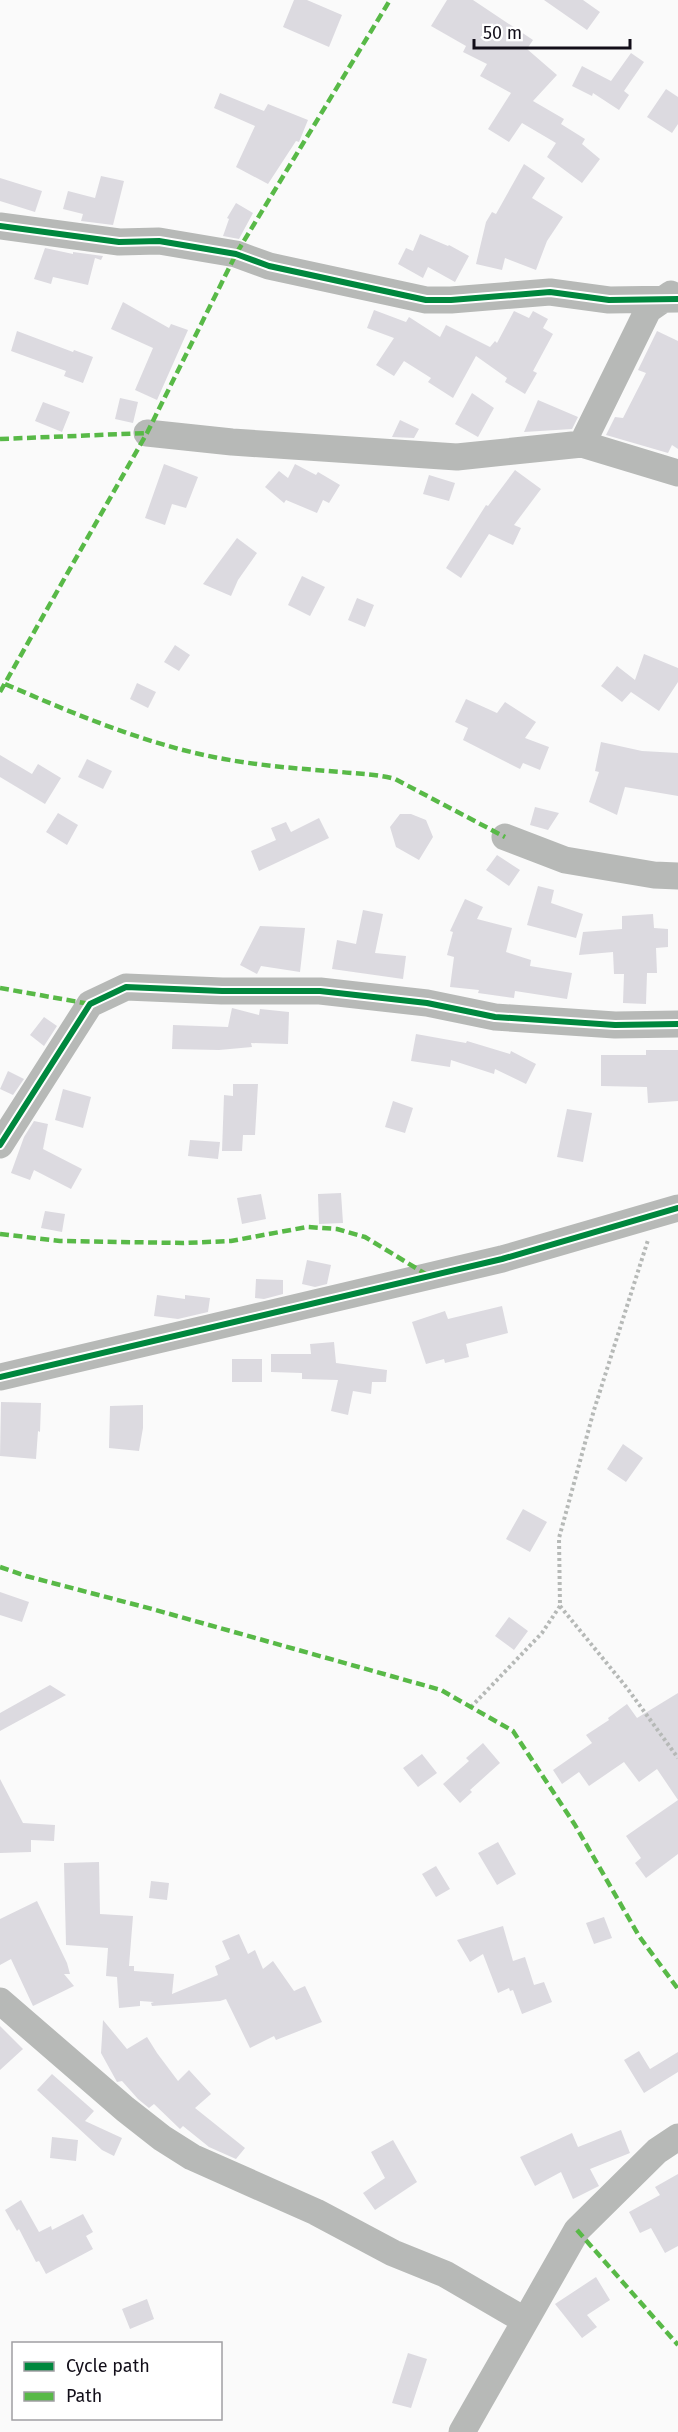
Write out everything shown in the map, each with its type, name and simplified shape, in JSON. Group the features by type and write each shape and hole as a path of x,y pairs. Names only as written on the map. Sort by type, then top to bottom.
{"street":[{"path":"0,226 119,242 159,241 236,254 269,266 426,300 550,292 609,300 674,294"},
{"path":"582,444 648,310 674,294"},
{"path":"147,433 232,442 456,457 582,444 678,473"},
{"path":"505,837 564,860 654,875 678,876"},
{"path":"0,1145 90,1004 126,987 222,991 320,991 427,1003 495,1017 615,1025 678,1024"},
{"path":"0,1377 502,1259 667,1211"},
{"path":"0,2001 125,2109 182,2151 316,2212 393,2253 445,2274 524,2320"},
{"path":"462,2432 577,2230 657,2151 678,2137"}],"path":[{"path":"471,1707 542,1633 560,1606 559,1538 594,1410 667,1211"},
{"path":"560,1606 627,1688 678,1758"}],"building":[{"path":"294,0 307,0 342,15 329,47 283,27"},
{"path":"447,0 473,0 533,40 527,49 557,75 533,101 564,119 561,124 585,139 582,144 600,159 582,183 547,157 556,143 522,123 509,142 488,129 511,93 480,76 487,64 463,52 466,46 431,26"},
{"path":"544,0 583,0 600,12 587,30"},
{"path":"631,53 644,62 624,91 629,95 619,110 593,93 592,96 572,86 582,66 611,81"},
{"path":"666,89 678,97 678,124 672,133 647,117"},
{"path":"220,93 264,111 268,104 308,120 299,142 296,141 268,184 236,167 255,126 214,108"},
{"path":"524,164 545,178 532,198 563,217 547,241 536,270 505,258 502,270 476,264 486,222 492,212 496,214"},
{"path":"101,176 124,181 113,225 81,221 83,214 63,209 68,191 95,198"},
{"path":"0,178 42,191 35,212 0,201"},
{"path":"236,203 253,213 239,239 223,236 229,219 227,218"},
{"path":"420,234 449,245 469,256 455,282 428,267 423,278 398,264 406,248 413,251"},
{"path":"45,248 73,254 73,252 103,256 101,260 95,258 88,285 53,277 51,284 34,279"},
{"path":"123,302 169,328 171,324 188,330 157,400 135,390 153,348 111,329"},
{"path":"374,310 406,322 409,317 440,337 446,325 490,347 495,341 497,343 514,311 529,318 533,311 548,319 543,328 553,334 533,371 537,373 525,394 505,382 507,378 476,356 453,398 428,382 431,378 404,361 394,376 376,365 394,338 367,328"},
{"path":"17,331 93,357 83,383 64,376 66,371 11,351"},
{"path":"657,331 678,341 678,449 672,445 668,453 606,435 615,417 623,418 646,373 638,370"},
{"path":"472,393 494,408 478,437 455,424"},
{"path":"120,398 138,402 133,423 115,419"},
{"path":"538,400 578,417 572,429 524,432"},
{"path":"43,402 70,412 62,432 35,421"},
{"path":"400,420 419,429 414,438 392,437"},
{"path":"164,464 198,477 186,508 172,504 165,525 145,518"},
{"path":"295,464 316,475 318,472 340,485 329,503 323,500 317,513 286,500 284,503 265,487 279,471 288,478"},
{"path":"515,470 541,489 514,525 521,528 513,545 489,534 461,578 446,568 486,505 488,506"},
{"path":"429,475 455,483 449,501 423,494"},
{"path":"237,538 257,553 238,580 231,596 203,584"},
{"path":"302,576 325,587 310,616 288,605"},
{"path":"357,598 374,605 365,627 348,620"},
{"path":"175,645 190,655 179,671 164,662"},
{"path":"644,654 678,668 678,682 659,711 631,692 622,702 601,686 617,666 635,680"},
{"path":"137,683 156,692 148,708 130,699"},
{"path":"466,699 497,713 505,702 536,722 525,738 549,747 540,770 523,763 520,769 463,740 468,728 455,722"},
{"path":"601,742 642,751 678,753 678,796 625,787 617,815 589,802 599,772 595,771"},
{"path":"0,755 32,774 38,764 61,778 45,804 0,777"},
{"path":"87,759 112,771 103,789 78,777"},
{"path":"535,807 559,813 548,830 530,825"},
{"path":"58,813 78,825 67,845 46,832"},
{"path":"400,814 411,814 426,820 433,837 419,860 396,847 390,827"},
{"path":"319,818 329,838 259,871 251,851 276,840 271,828 286,822 291,832"},
{"path":"497,855 520,870 509,886 486,870"},
{"path":"538,886 554,890 551,903 583,914 576,938 527,925"},
{"path":"465,899 483,907 477,919 512,928 506,952 531,960 530,966 572,973 567,999 515,991 514,998 478,993 479,990 450,987 454,957 447,955 453,932 450,931"},
{"path":"363,910 383,914 375,953 406,956 403,979 332,969 337,940 356,944"},
{"path":"653,914 654,928 668,929 668,947 656,948 657,973 647,973 646,1004 623,1003 624,974 614,974 613,952 579,955 583,932 622,929 622,916"},
{"path":"260,926 305,928 300,972 261,966 257,974 240,965"},
{"path":"232,1008 259,1015 260,1009 289,1012 288,1044 251,1043 252,1047 219,1050 172,1049 173,1025 228,1027"},
{"path":"44,1017 57,1026 44,1046 30,1035"},
{"path":"416,1034 466,1043 467,1041 510,1054 511,1051 536,1064 526,1084 495,1069 494,1074 451,1060 450,1067 411,1061"},
{"path":"646,1050 678,1050 678,1101 648,1103 647,1087 601,1086 601,1055 646,1055"},
{"path":"8,1071 24,1079 13,1095 0,1089"},
{"path":"233,1084 258,1084 255,1135 243,1135 242,1151 222,1151 224,1095 233,1096"},
{"path":"63,1089 91,1097 83,1128 55,1120"},
{"path":"393,1101 413,1108 405,1133 385,1127"},
{"path":"567,1109 592,1113 583,1162 557,1157"},
{"path":"34,1121 48,1124 43,1149 82,1169 71,1189 34,1170 30,1180 11,1173 24,1137"},
{"path":"190,1140 220,1142 218,1159 188,1156"},
{"path":"341,1193 343,1223 319,1224 318,1194"},
{"path":"261,1194 266,1219 242,1224 237,1198"},
{"path":"45,1211 65,1214 62,1232 41,1228"},
{"path":"307,1260 331,1265 327,1284 315,1287 302,1284"},
{"path":"256,1279 283,1280 283,1294 264,1299 255,1298"},
{"path":"157,1295 185,1299 185,1295 210,1298 208,1312 178,1319 154,1316"},
{"path":"502,1306 508,1333 466,1344 469,1357 445,1363 444,1359 426,1364 412,1322 445,1311 448,1319"},
{"path":"334,1342 336,1363 387,1370 386,1382 372,1382 371,1394 353,1391 348,1415 331,1411 338,1380 302,1379 302,1373 271,1372 271,1354 311,1354 310,1344"},
{"path":"232,1359 262,1359 262,1382 232,1382"},
{"path":"1,1402 41,1403 36,1459 0,1456"},
{"path":"143,1405 143,1428 139,1451 109,1448 110,1406"},
{"path":"623,1444 643,1458 626,1482 607,1469"},
{"path":"523,1509 547,1522 530,1552 506,1539"},
{"path":"0,1592 29,1602 22,1622 0,1615"},
{"path":"509,1617 528,1631 514,1650 495,1636"},
{"path":"50,1685 66,1695 0,1731 0,1713"},
{"path":"678,1693 678,1800 657,1769 639,1782 624,1762 589,1786 579,1772 562,1784 553,1770 592,1743 586,1735 609,1720 608,1718 627,1704 637,1718"},
{"path":"483,1743 500,1763 470,1790 472,1792 460,1803 443,1784 469,1761 466,1758"},
{"path":"422,1754 437,1773 418,1787 403,1768"},
{"path":"0,1779 23,1823 55,1825 54,1841 31,1840 31,1852 0,1853"},
{"path":"678,1800 678,1854 646,1878 635,1863 641,1858 626,1836"},
{"path":"498,1842 516,1874 497,1885 478,1853"},
{"path":"99,1862 100,1914 133,1916 129,1966 134,1966 134,1971 174,1974 172,1994 218,1975 215,1966 230,1959 222,1941 239,1934 248,1954 255,1950 263,1969 273,1961 294,1991 305,1986 322,2022 276,2040 274,2036 250,2048 226,1999 152,2006 151,2003 154,2002 140,2001 140,2006 119,2008 117,1977 106,1976 108,1948 66,1945 64,1863"},
{"path":"436,1866 450,1889 436,1897 422,1874"},
{"path":"151,1881 169,1883 167,1900 149,1898"},
{"path":"37,1901 67,1963 70,1974 64,1974 74,1986 33,2006 11,1959 0,1965 0,1919"},
{"path":"604,1917 612,1938 594,1944 586,1923"},
{"path":"503,1926 513,1961 525,1957 534,1985 544,1982 552,2002 522,2014 513,1990 510,1991 509,1988 498,1993 483,1954 470,1962 457,1940"},
{"path":"103,2020 127,2049 147,2037 178,2081 189,2070 211,2094 195,2108 245,2148 236,2159 209,2147 183,2126 180,2129 154,2104 149,2108 122,2081 117,2082 101,2053"},
{"path":"0,2026 23,2049 0,2070"},
{"path":"639,2051 650,2069 678,2052 678,2072 644,2093 624,2060"},
{"path":"52,2074 94,2111 85,2121 122,2138 114,2156 102,2150 37,2090"},
{"path":"621,2130 630,2153 590,2169 599,2186 573,2199 561,2172 535,2186 520,2157 572,2133 578,2147"},
{"path":"52,2137 78,2140 76,2161 50,2158"},
{"path":"393,2140 417,2182 375,2210 363,2193 385,2178 371,2152"},
{"path":"678,2174 678,2246 665,2253 651,2228 640,2233 629,2212 660,2195 655,2187"},
{"path":"21,2200 39,2232 51,2226 52,2230 83,2214 93,2232 86,2236 93,2249 46,2274 39,2261 36,2262 19,2229 17,2231 5,2210"},
{"path":"596,2277 610,2300 587,2315 597,2327 582,2338 555,2304"},
{"path":"147,2299 154,2319 130,2329 122,2309"},
{"path":"408,2353 427,2359 411,2408 392,2403"}],"marked path":[{"path":"0,692 147,433 236,254 390,0"},
{"path":"0,439 147,433"},
{"path":"5,684 113,728 195,753 253,764 368,774 395,779 505,837"},
{"path":"0,988 90,1004"},
{"path":"0,1234 60,1241 183,1243 231,1241 307,1227 337,1229 365,1237 429,1276"},
{"path":"0,1567 441,1690 513,1731 575,1825 639,1936 678,1989"},
{"path":"577,2230 678,2345"}],"cycle path":[{"path":"0,226 119,242 159,241 236,254 269,266 426,300 550,292 609,300 678,299"},
{"path":"0,1145 90,1004 126,987 222,991 320,991 427,1003 495,1017 615,1025 678,1024"},
{"path":"0,1377 502,1259 678,1208"}]}
